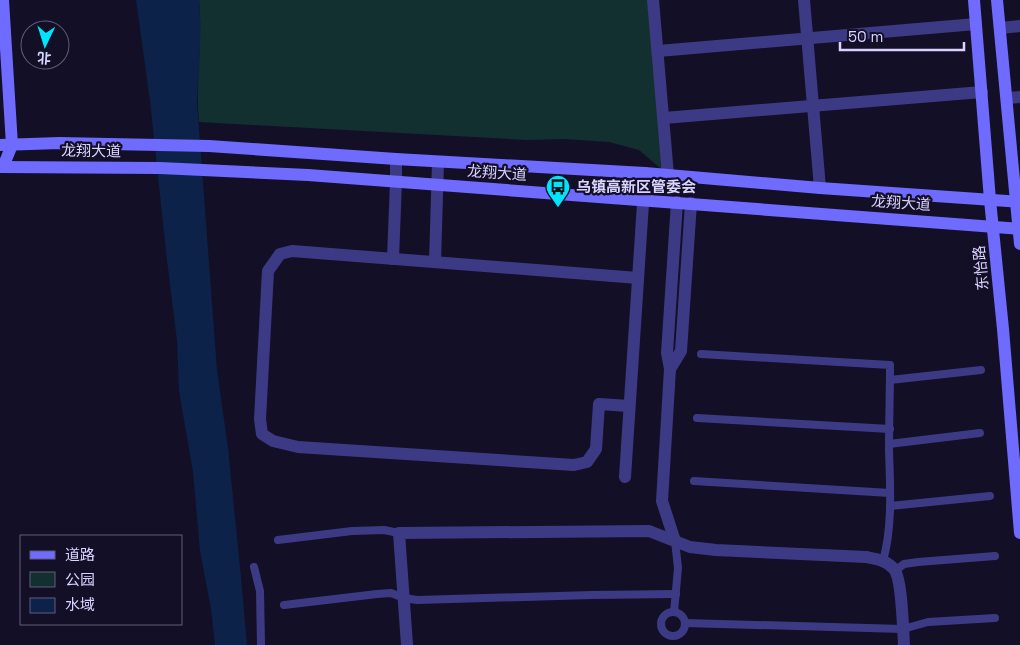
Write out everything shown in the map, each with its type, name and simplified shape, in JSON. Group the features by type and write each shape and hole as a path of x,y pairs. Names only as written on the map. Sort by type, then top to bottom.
{"main road":[{"path":"1,165 6,145 3,0"},
{"name":"东怡路","path":"974,0 1020,533"},
{"path":"998,0 1018,202 1020,244"},
{"path":"982,86 1005,78"},
{"name":"龙翔大道","path":"6,145 209,146 438,162 668,175 1018,202"},
{"name":"龙翔大道","path":"1,165 212,171 396,181 1019,229"}],"street":[{"path":"653,0 668,175"},
{"path":"804,0 820,188"},
{"path":"658,51 976,24"},
{"path":"1000,28 1020,26"},
{"path":"664,118 814,106 982,86"},
{"path":"1007,98 1020,97"},
{"path":"392,259 396,159"},
{"path":"435,262 438,162"},
{"path":"624,477 645,174"},
{"path":"675,541 662,501 670,369 667,353 677,202"},
{"path":"670,369 681,351 691,203"},
{"path":"629,406 599,404 596,449 588,462 574,465 298,447 273,441 262,434 260,419 268,271 280,254 292,251 638,278"},
{"path":"407,645 399,533 649,531 690,547 716,550 866,557 883,560 896,570 900,589 904,645"}],"lane":[{"path":"701,354 890,365 890,506 888,541 883,560"},
{"path":"890,380 981,370"},
{"path":"697,418 890,429"},
{"path":"889,444 980,433"},
{"path":"694,481 890,492"},
{"path":"890,506 990,496"},
{"path":"278,540 352,531 384,530 399,533"},
{"path":"674,612 678,568 675,541"},
{"path":"896,570 904,564 918,562 995,556"},
{"path":"254,567 260,591 261,645"},
{"path":"284,605 391,593 417,600 676,594"},
{"path":"674,612 682,616 685,623 680,634 672,636 663,631 661,624 667,614 674,612"},
{"path":"685,623 903,629 928,622 995,618"},
{"path":"672,636 672,645"}],"green space":[{"path":"199,0 653,0 668,175 639,150 609,142 564,139 526,140 199,122"}],"water":[{"path":"136,0 199,0 200,38 197,102 217,370 228,448 247,645 215,645 211,609 200,551 193,472 179,391 177,341 150,101"}],"place":[{"name":"乌镇高新区管委会","path":"558,208"}]}
